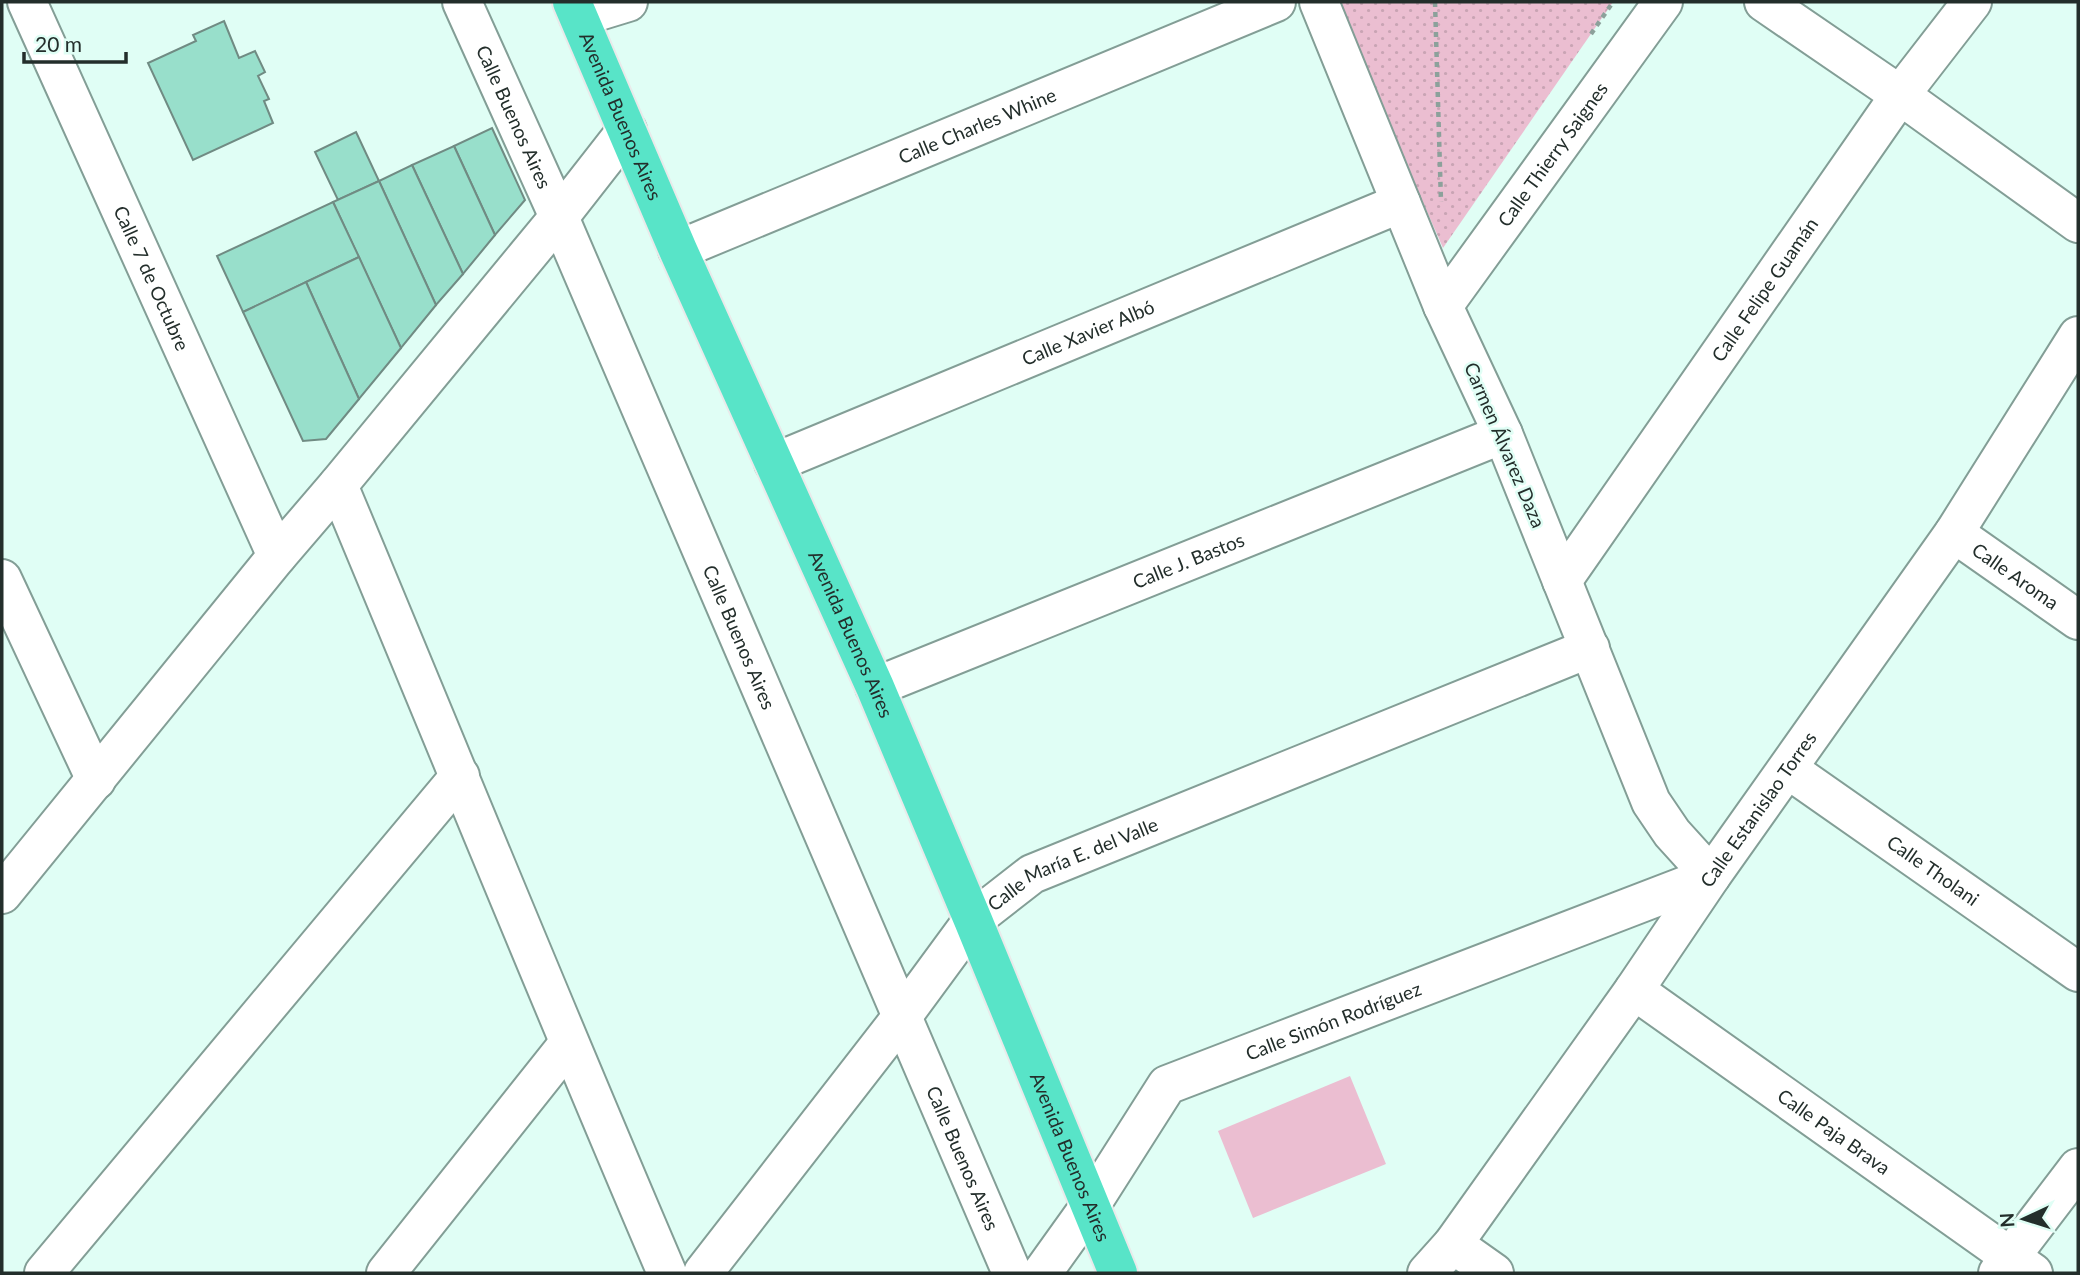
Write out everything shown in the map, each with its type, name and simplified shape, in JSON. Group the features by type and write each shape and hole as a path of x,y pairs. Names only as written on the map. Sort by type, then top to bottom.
{"highway":[{"name":"Avenida Buenos Aires","path":"575,9 678,250 875,687 1118,1273"}],"street":[{"name":"Calle 7 de Octubre","path":"27,2 277,556"},
{"name":"Calle Buenos Aires","path":"462,2 559,217 1012,1273"},
{"path":"575,9 628,2"},
{"name":"Calle Charles Whine","path":"678,250 1276,2"},
{"name":"Carmen Álvarez Daza","path":"1319,2 1443,306 1503,433 1651,802 1672,833 1711,876"},
{"name":"Calle Thierry Saignes","path":"1443,306 1663,2"},
{"path":"1764,2 1900,95 2078,223"},
{"name":"Calle Felipe Guamán","path":"1562,581 1900,95 1972,2"},
{"path":"2,894 277,556 559,217 627,130"},
{"name":"Calle Xavier Albó","path":"774,463 1401,203"},
{"name":"Calle Estanislao Torres","path":"1427,1273 1453,1244 1634,990 1711,876 1954,533 2078,336"},
{"name":"Calle J. Bastos","path":"875,687 1503,433"},
{"path":"338,485 667,1273"},
{"name":"Calle Aroma","path":"1954,533 2078,620"},
{"path":"2,579 96,780"},
{"name":"Calle María E. del Valle","path":"703,1273 901,1018 973,920 1032,874 1590,648"},
{"name":"Calle Tholani","path":"1788,769 2078,972"},
{"path":"44,1273 460,776"},
{"name":"Calle Simón Rodríguez","path":"1042,1273 1090,1206 1167,1085 1711,876"},
{"name":"Calle Paja Brava","path":"1634,990 2014,1268"},
{"path":"386,1273 569,1043"},
{"path":"2014,1268 2078,1168"},
{"path":"1453,1244 1494,1273"}],"path":[{"path":"1434,2 1441,207"},
{"path":"1590,35 1613,2"}],"shaded area":[{"path":"1335,2 1613,2 1443,248"},
{"path":"1350,1076 1386,1164 1253,1218 1218,1131"}],"building":[{"path":"224,21 239,58 255,51 265,72 258,76 269,99 264,101 273,123 193,160 148,63 196,41 193,35"},
{"path":"492,128 525,200 495,235 454,146"},
{"path":"356,132 379,181 338,200 315,152"},
{"path":"454,146 495,235 463,274 412,165"},
{"path":"412,165 463,274 436,305 379,181"},
{"path":"379,181 436,305 401,348 333,202"},
{"path":"333,202 359,257 243,312 217,256"},
{"path":"359,257 401,348 359,399 306,282"},
{"path":"306,282 359,399 326,439 303,441 243,312"}]}
